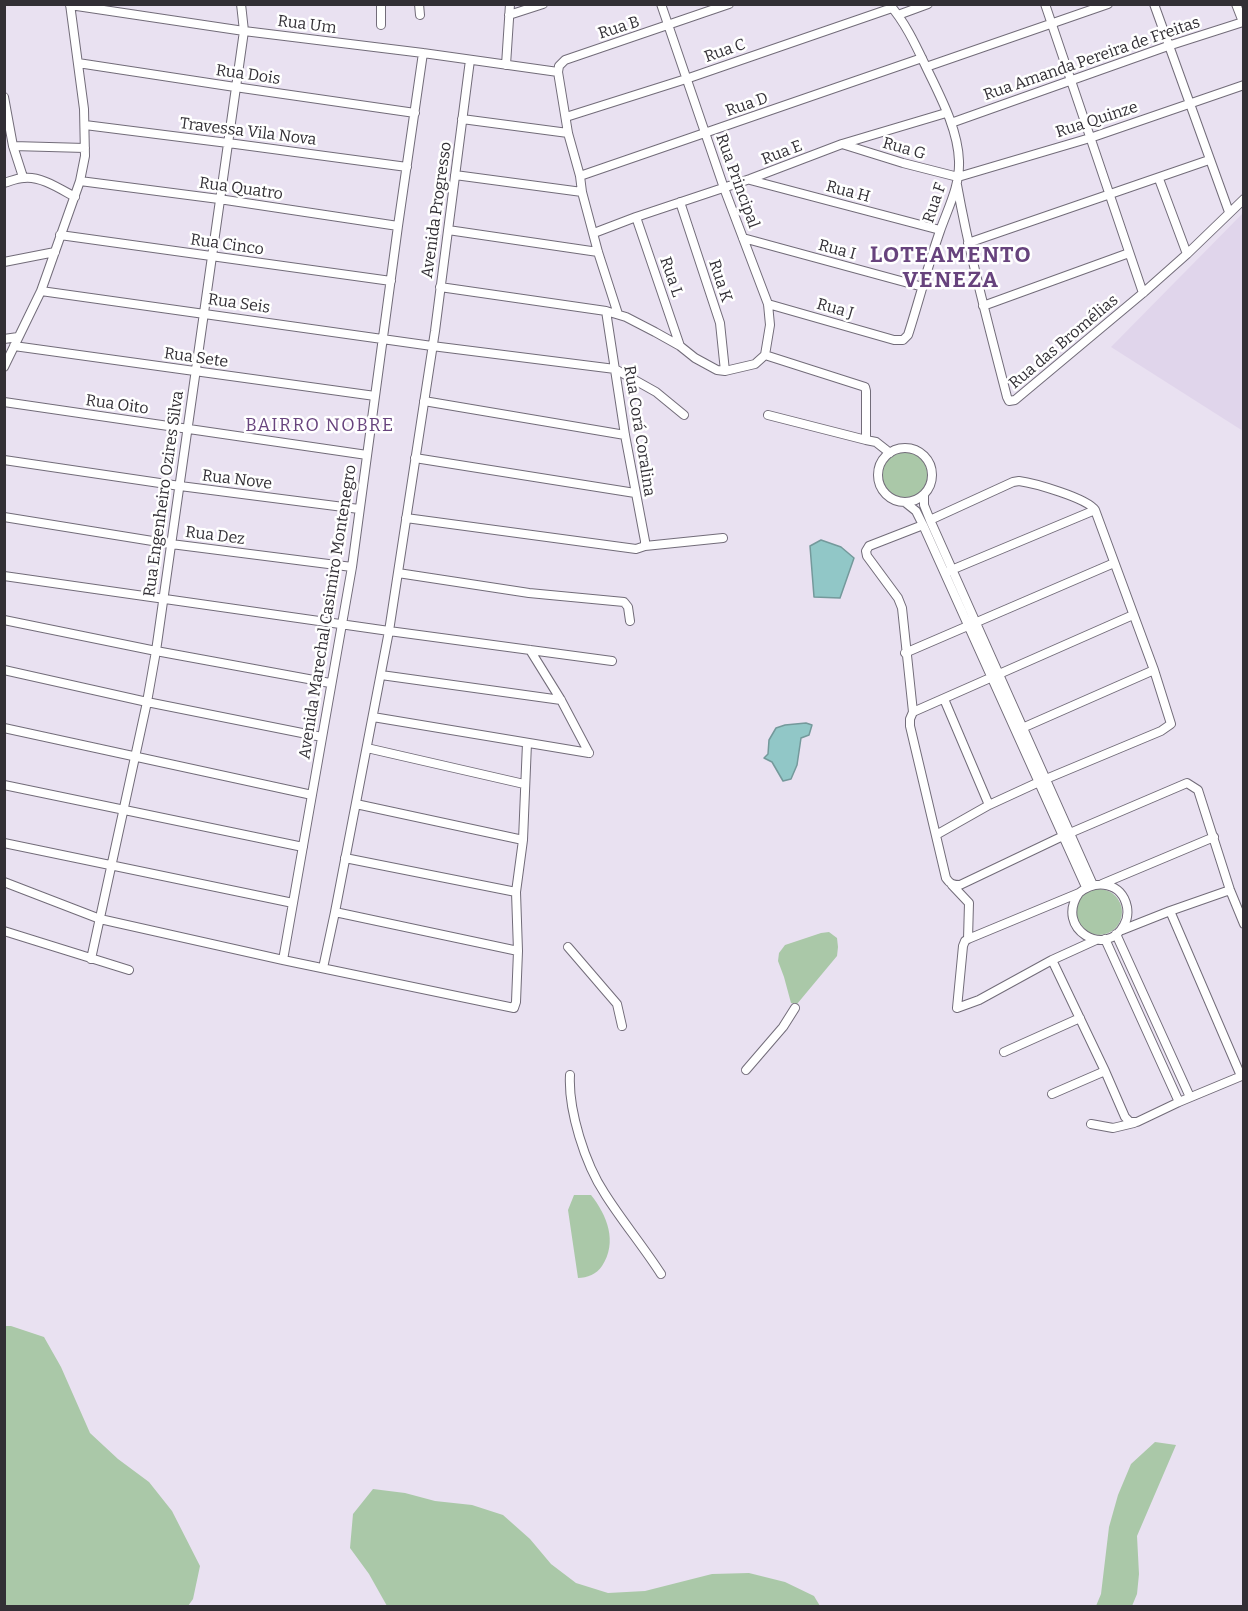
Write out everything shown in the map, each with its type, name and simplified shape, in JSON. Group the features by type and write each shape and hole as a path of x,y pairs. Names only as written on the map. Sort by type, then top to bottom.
{"street":[{"name":"Rua Engenheiro Ozires Silva","path":"91,958 156,651 244,31 241,4"},
{"path":"381,4 381,25"},
{"path":"419,4 420,15"},
{"path":"510,4 507,65 558,72 568,133 582,192 618,314"},
{"path":"509,15 543,4"},
{"name":"Rua Principal","path":"661,4 724,188 768,304 770,325 765,355"},
{"name":"Rua B","path":"558,72 559,66 565,60 729,4"},
{"name":"Rua C","path":"566,117 686,79 893,8 928,4"},
{"path":"1045,4 1143,294"},
{"path":"926,67 1108,4"},
{"path":"1154,4 1229,212"},
{"path":"1236,4 1244,22"},
{"name":"Rua Um","path":"70,5 244,31 507,65"},
{"path":"4,367 40,291 80,181 85,148 85,125 70,5"},
{"name":"Rua F","path":"893,8 922,58 951,123 959,157 958,181 940,230 908,335 903,340 894,340"},
{"name":"Rua Amanda Pereira de Freitas","path":"951,123 1168,46 1244,22"},
{"name":"Avenida Marechal Casimiro Montenegro","path":"283,960 351,567 423,53"},
{"name":"Rua D","path":"580,176 922,58"},
{"name":"Avenida Progresso","path":"323,968 389,632 430,363 470,60"},
{"name":"Rua Dois","path":"78,63 415,113"},
{"name":"Rua Quinze","path":"958,181 1244,85"},
{"path":"4,97 13,146 23,177"},
{"name":"Rua E","path":"594,232 750,179 843,144 946,113"},
{"path":"462,119 568,133"},
{"name":"Travessa Vila Nova","path":"85,125 407,167"},
{"name":"Rua G","path":"843,144 958,181"},
{"path":"13,146 85,148"},
{"path":"968,243 1209,160"},
{"path":"455,175 582,192"},
{"path":"4,183 23,177 42,181 75,197"},
{"name":"Rua H","path":"750,179 940,230"},
{"path":"1159,179 1187,254"},
{"name":"Rua Quatro","path":"80,181 398,225"},
{"name":"Rua das Bromélias","path":"958,181 968,243 983,306 1007,397 1012,401 1143,294 1244,199"},
{"name":"Rua K","path":"680,202 720,323 725,371"},
{"name":"Rua L","path":"636,217 680,346"},
{"path":"448,230 598,252"},
{"name":"Rua Cinco","path":"60,235 390,281"},
{"name":"Rua I","path":"743,238 923,287"},
{"path":"4,262 55,252"},
{"path":"983,306 1129,253"},
{"path":"440,287 618,314 680,346 694,358 717,370 725,371 755,364 765,355 862,384 866,391 866,440"},
{"name":"Rua Seis","path":"40,291 432,346 615,369"},
{"name":"Rua J","path":"768,304 894,340"},
{"name":"Rua Corá Coralina","path":"606,311 645,546"},
{"path":"4,339 18,337"},
{"name":"Rua Sete","path":"14,346 375,396"},
{"path":"615,369 656,392 684,415"},
{"path":"424,400 625,435"},
{"name":"Rua Oito","path":"4,402 367,455"},
{"path":"768,415 876,442 890,453"},
{"path":"904,448 913,449 928,460 932,469 932,479 930,488 924,495 916,501 897,501 888,497 882,490 878,481 878,472 881,463 890,453 904,448"},
{"path":"415,458 635,493"},
{"name":"Rua Nove","path":"4,460 359,509"},
{"path":"936,835 989,805 1161,731 1171,724 1154,670 1095,510 1092,505 1082,499 1019,481 1013,482 869,546 866,550 867,556 898,598 903,616 905,653 913,712 910,726 946,878 969,903 968,939"},
{"path":"924,495 926,522 1090,887"},
{"path":"906,502 926,522"},
{"path":"948,572 1095,510"},
{"name":"Rua Dez","path":"4,518 171,544 351,567"},
{"path":"406,518 636,549 645,546 723,538"},
{"path":"905,653 1114,563"},
{"path":"398,573 529,592 624,602 628,607 630,621"},
{"path":"4,576 389,632 612,661"},
{"path":"913,712 1133,615"},
{"path":"4,620 330,683"},
{"path":"373,717 589,753 561,700 530,650"},
{"path":"4,670 147,702 322,737"},
{"path":"1019,729 1154,670"},
{"path":"381,675 561,700"},
{"path":"944,699 989,805"},
{"path":"4,728 312,795"},
{"path":"4,882 100,919 510,1009 514,1008 518,951 516,892 522,840 527,743"},
{"path":"367,748 524,784"},
{"path":"950,882 960,885 1066,835 1187,783 1198,790 1230,890 1244,924"},
{"path":"4,785 303,847"},
{"path":"356,804 522,840"},
{"path":"1214,837 968,939 963,946 957,1008 979,1000 1052,960 1170,911 1230,890"},
{"path":"4,843 293,903"},
{"path":"345,858 516,892"},
{"path":"1101,940 1088,937 1080,932 1072,917 1074,900 1090,887 1110,886 1124,898 1127,915 1125,923 1118,932"},
{"path":"1091,1124 1113,1128 1134,1123 1242,1075 1170,911"},
{"path":"335,912 518,951"},
{"path":"4,931 129,970"},
{"path":"1118,932 1190,1097"},
{"path":"1101,940 1179,1102"},
{"path":"568,947 617,1004 622,1026"},
{"path":"1052,960 1125,1117 1134,1123"},
{"path":"747,1070 783,1027 795,1008"},
{"path":"1004,1052 1080,1018"},
{"path":"1052,1094 1105,1071"},
{"path":"570,1075 570,1098 588,1161 603,1192 661,1274"}],"shaded area":[{"path":"1243,213 1243,431 1111,347"},
{"path":"905,452 921,459 928,475 921,491 905,498 889,491 882,475 889,459"},
{"path":"821,540 841,547 854,558 840,598 814,597 810,546"},
{"path":"806,723 812,725 809,735 801,738 797,765 791,779 783,781 772,762 764,758 768,754 769,740 776,728"},
{"path":"1099,889 1115,896 1122,912 1115,928 1099,935 1083,928 1076,912 1083,896"},
{"path":"829,932 837,938 837,956 797,1004 791,1003 778,961 779,953 785,945"},
{"path":"574,1195 591,1195 606,1220 610,1238 607,1257 600,1269 581,1278 578,1278 568,1210"},
{"path":"4,1326 11,1326 44,1337 61,1367 90,1433 118,1459 149,1482 172,1511 200,1566 193,1599 188,1606 5,1606"},
{"path":"1155,1442 1176,1445 1137,1536 1139,1574 1137,1594 1132,1606 1096,1606 1101,1594 1109,1527 1118,1495 1131,1464"},
{"path":"373,1489 405,1493 435,1501 472,1505 503,1515 530,1539 551,1564 576,1583 608,1593 645,1591 712,1574 749,1573 785,1582 814,1596 820,1606 387,1606 369,1574 350,1548 353,1514"}],"district":[{"name":"LOTEAMENTO VENEZA","path":"951,268"},
{"name":"BAIRRO NOBRE","path":"320,426"}]}
